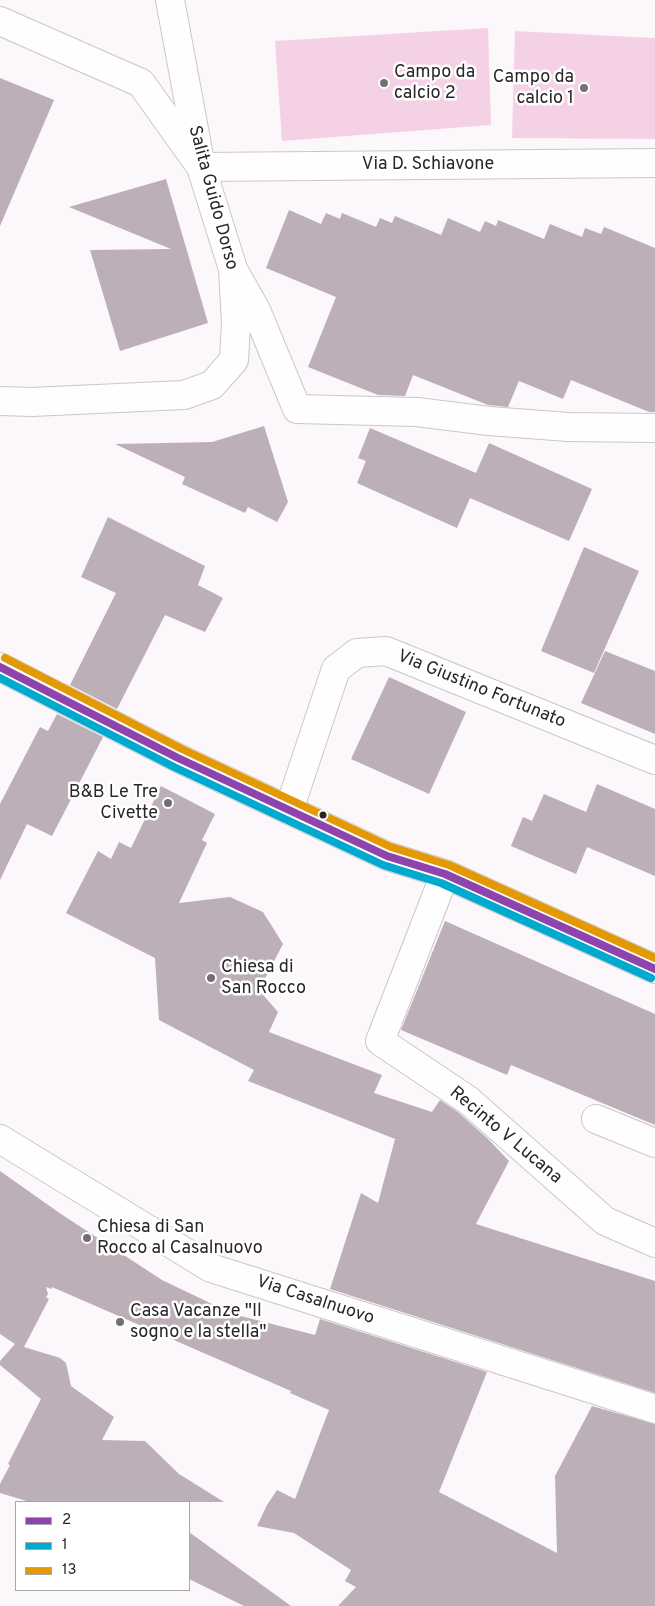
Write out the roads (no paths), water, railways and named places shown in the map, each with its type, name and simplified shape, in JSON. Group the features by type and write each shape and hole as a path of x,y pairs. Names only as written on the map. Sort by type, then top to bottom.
{"street":[{"name":"Salita Guido Dorso","path":"0,401 32,402 184,395 212,385 234,360 236,323 233,268 200,167 170,0"},
{"path":"0,21 141,83 200,167"},
{"name":"Via D. Schiavone","path":"200,167 655,164"},
{"path":"233,268 256,310 297,409 417,412 489,421 568,426 655,428"},
{"name":"Via Giustino Fortunato","path":"289,810 336,669 357,653 386,651 655,760"},
{"path":"0,667 178,758 387,856 445,874 655,969"},
{"name":"Recinto V Lucana","path":"445,874 380,1041 468,1100 605,1221 655,1243"},
{"path":"596,1118 655,1143"},
{"name":"Via Casalnuovo","path":"0,1138 211,1268 655,1409"}],"place":[{"name":"Campo da calcio 2","path":"384,83"},
{"name":"Campo da calcio 1","path":"584,88"},
{"name":"B&B Le Tre Civette","path":"168,803"},
{"name":"Chiesa di San Rocco","path":"211,978"},
{"name":"Chiesa di San Rocco al Casalnuovo","path":"87,1238"},
{"name":"Casa Vacanze \"Il sogno e la stella\"","path":"120,1322"}]}
